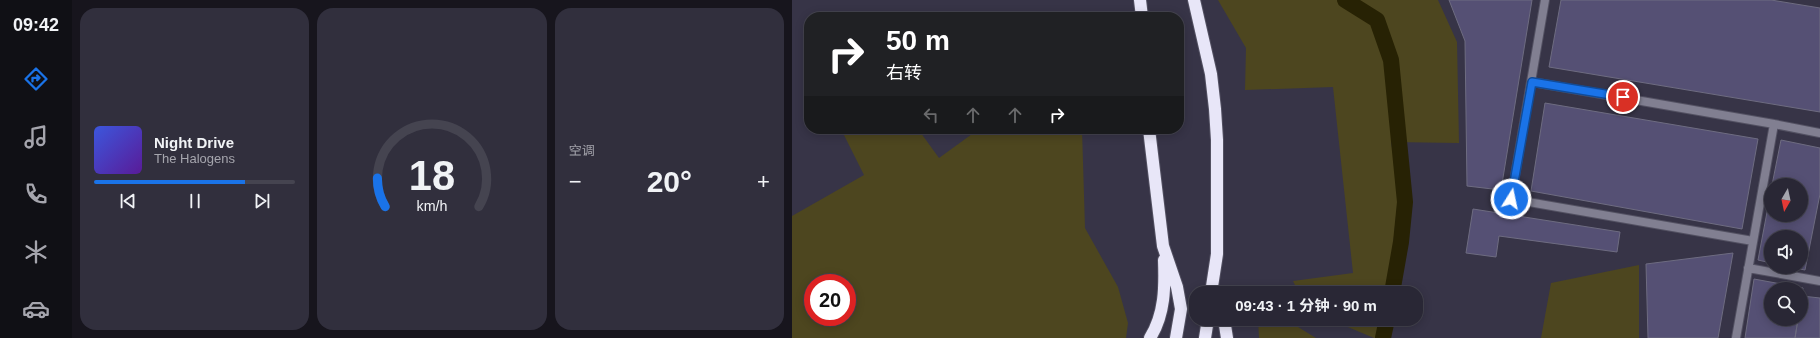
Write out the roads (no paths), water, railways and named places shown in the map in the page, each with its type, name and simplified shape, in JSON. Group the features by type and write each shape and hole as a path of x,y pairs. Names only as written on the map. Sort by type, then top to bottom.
{"highway":[{"path":"1140,0 1141,12"},
{"path":"1194,0 1211,74 1216,109 1217,254 1219,286"},
{"path":"1149,134 1163,246 1164,294 1161,314 1150,338"},
{"path":"1163,246 1177,287 1181,309 1176,338"},
{"path":"1213,286 1217,254"},
{"path":"1205,338 1207,326"},
{"path":"1225,326 1227,338"}],"lane":[{"path":"1545,0 1511,199 1753,241"},
{"path":"1532,82 1820,133"},
{"path":"1736,338 1774,124"},
{"path":"1748,268 1820,281"}],"waterway":[{"path":"1345,0 1377,20 1391,60 1405,202 1401,242 1393,286"},
{"path":"1383,338 1386,326"}]}
